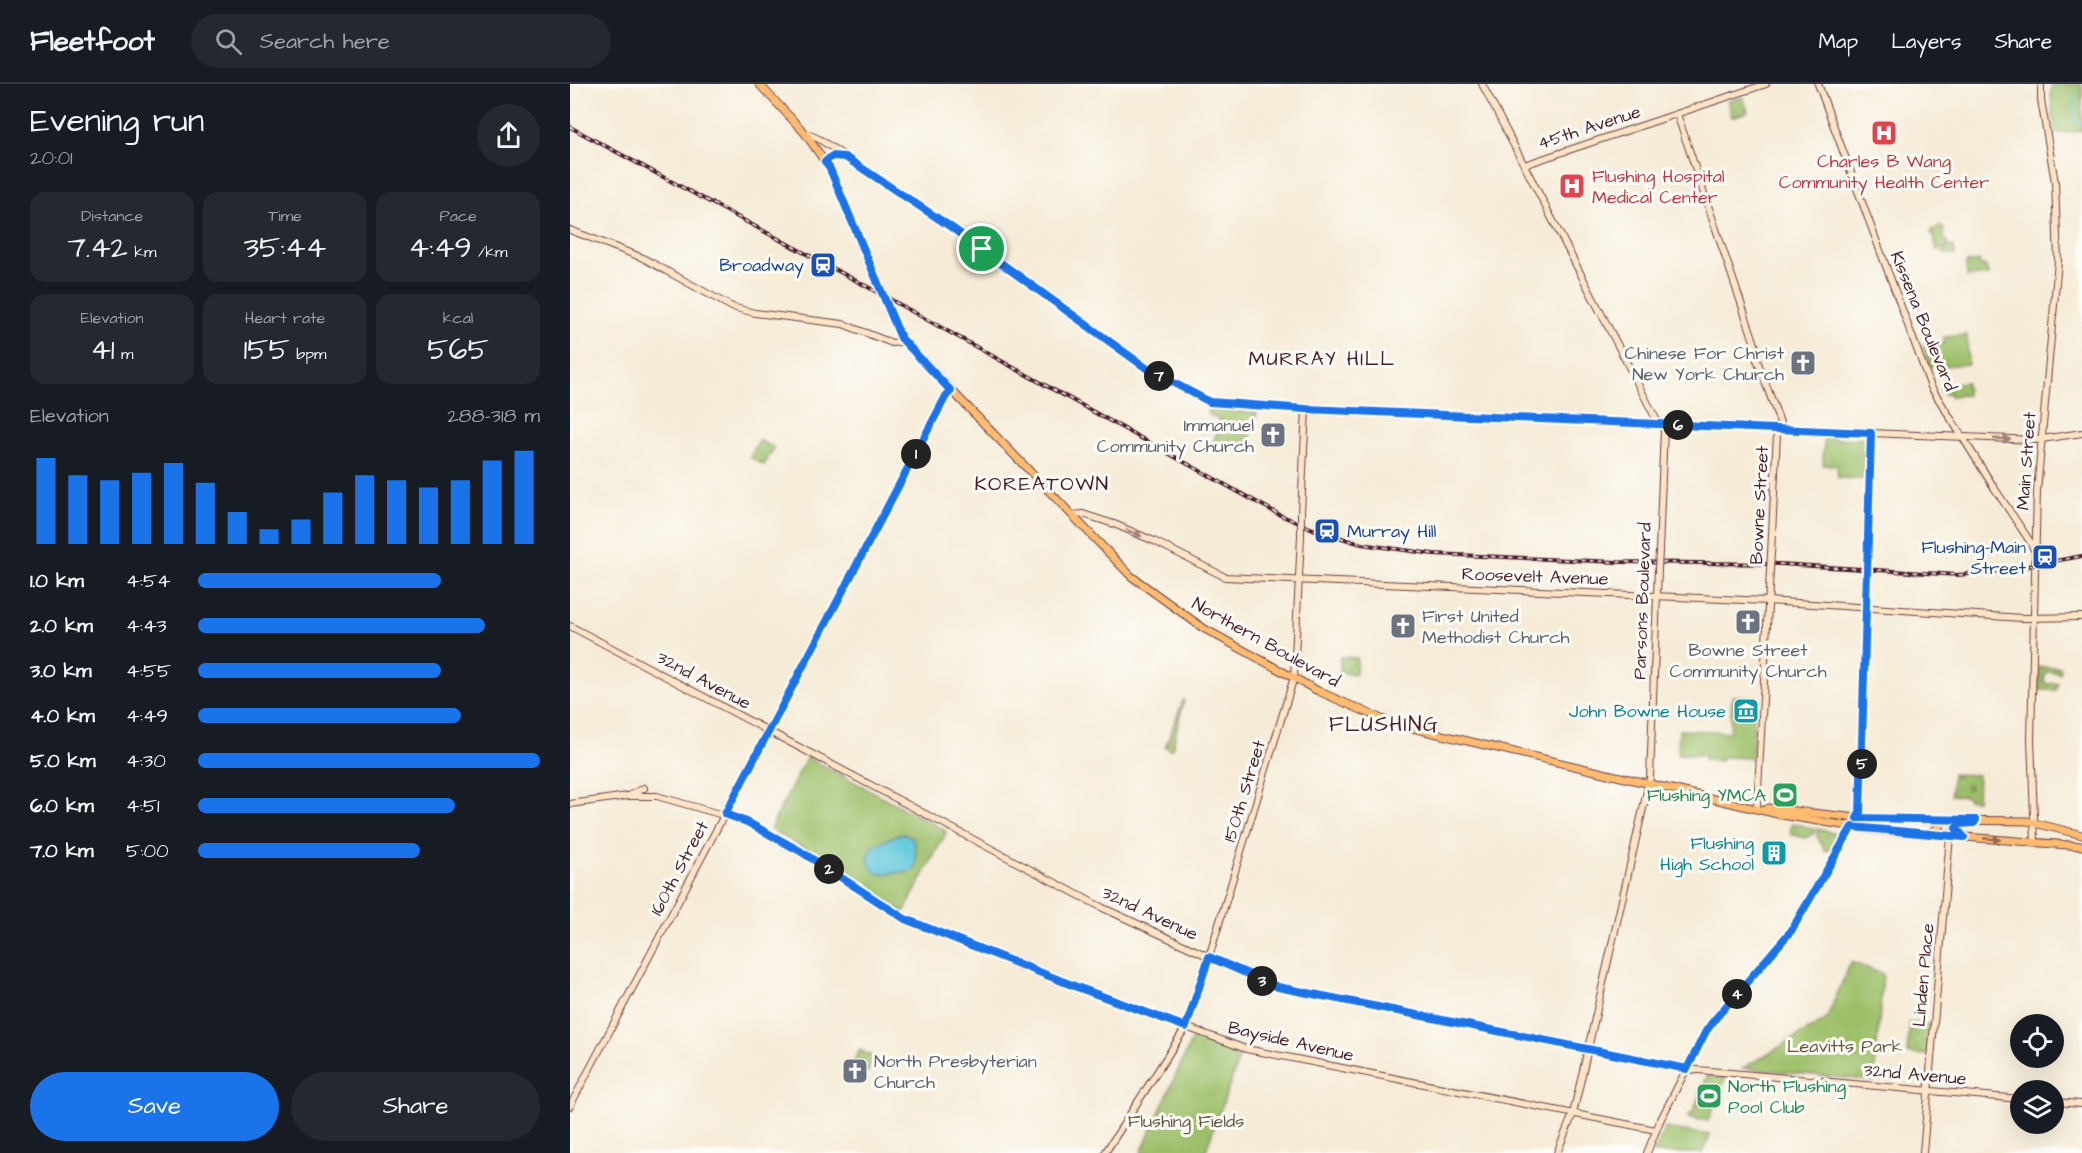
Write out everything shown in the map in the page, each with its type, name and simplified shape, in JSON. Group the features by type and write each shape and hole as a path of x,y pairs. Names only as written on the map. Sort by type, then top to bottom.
{"main road":[{"name":"Northern Boulevard","path":"759,84 804,132 830,169 903,341 1135,578 1203,628 1318,691 1391,723 1782,815 1852,827 2082,846"},
{"name":"Northern Boulevard","path":"1757,808 1866,819 2027,821 2082,835"},
{"path":"1929,834 1940,826 1941,820"},
{"path":"1950,836 1960,824 1974,823 1976,820"},
{"path":"1956,828 1964,837"}],"street":[{"name":"Parsons Boulevard","path":"1482,84 1664,429 1649,783 1573,1114 1557,1153"},
{"name":"45th Avenue","path":"1524,165 1766,84"},
{"name":"Kissena Boulevard","path":"1818,84 1931,387 2036,553"},
{"name":"Main Street","path":"2035,843 2031,742 2037,491 2058,257 2055,182 2041,100 2042,84"},
{"name":"Bowne Street","path":"1677,114 1756,350 1757,360 1781,425 1777,434 1757,808"},
{"path":"804,132 819,139 948,225 1152,372 1210,402 1306,409 2042,440 2082,433"},
{"path":"825,162 832,156 845,157"},
{"path":"570,230 643,258 732,307 755,313 843,324 892,343 903,341"},
{"name":"160th Street","path":"570,1106 951,391"},
{"name":"150th Street","path":"1105,1153 1186,1027 1294,678 1306,409"},
{"path":"1647,1153 1656,1130 1706,1031 1791,931 1860,813 1871,433"},
{"name":"Roosevelt Avenue","path":"1073,515 1083,514 1114,524 1154,541 1225,577 1768,601 2034,618 2082,617"},
{"name":"32nd Avenue","path":"570,626 1103,908 1278,987 1687,1069 2010,1098"},
{"path":"570,804 628,796 644,788"},
{"name":"Bayside Avenue","path":"628,796 657,796 747,822 800,851 905,919 1077,987 1246,1049 1656,1130"},
{"name":"Linden Place","path":"1923,1153 1950,836"},
{"path":"2064,1103 2082,1104"}],"green space":[{"path":"2052,84 2082,84 2082,131 2055,133"},
{"path":"1743,97 1748,112 1732,117 1728,101"},
{"path":"1940,226 1944,229 1944,239 1947,240 1949,247 1954,246 1955,255 1944,254 1943,252 1948,248 1937,250 1931,233 1932,229"},
{"path":"1979,261 1980,265 1985,265 1989,275 1967,277 1966,263"},
{"path":"1967,335 1968,364 1930,367 1923,345 1944,344 1944,337"},
{"path":"1966,382 1967,395 1950,396 1950,393 1944,394 1940,389 1950,384"},
{"path":"1209,409 1257,413 1247,451 1214,442 1220,420 1207,413"},
{"path":"1824,438 1865,439 1863,479 1838,478 1837,465 1823,465"},
{"path":"759,440 774,448 764,465 750,457"},
{"path":"1340,657 1357,658 1356,674 1340,673"},
{"path":"2039,667 2060,667 2060,673 2046,672 2043,677 2046,684 2058,683 2056,690 2039,690"},
{"path":"1732,696 1755,698 1752,758 1721,757 1721,761 1704,760 1704,755 1678,754 1679,730 1730,732"},
{"path":"1184,699 1172,749 1170,750 1165,747"},
{"path":"807,757 945,830 946,833 904,912 770,829"},
{"path":"1952,774 1978,775 1977,800 1968,799 1966,796 1951,795"},
{"path":"1792,823 1815,829 1814,834 1805,838 1790,834"},
{"path":"1818,829 1840,835 1832,850 1825,851 1817,836"},
{"name":"Leavitts Park","path":"1851,962 1883,974 1874,1081 1743,1068 1826,1020"},
{"path":"1910,1023 1930,1024 1927,1055 1907,1053"},
{"name":"Flushing Fields","path":"1193,1037 1241,1053 1205,1153 1141,1153"},
{"path":"860,1050 875,1058 867,1073 852,1065"},
{"name":"North Flushing Pool Club","path":"1707,1076 1726,1077 1708,1121 1688,1118 1689,1114 1692,1114"},
{"path":"1665,1128 1710,1135 1703,1153 1654,1153"}],"water":[{"path":"904,834 911,837 915,845 914,870 885,874 874,871 868,861 872,847"}],"waterway":[{"path":"2075,99 2075,105"},
{"path":"2075,107 2074,121 2082,122"}],"railway":[{"path":"570,127 866,286 1280,515 1313,529 1361,544 1433,554 1618,562 1780,564 1958,575 2001,571 2082,556"}],"place":[{"name":"Charles B Wang Community Health Center","path":"1884,133"},
{"name":"Flushing Hospital Medical Center","path":"1572,186"},
{"name":"Broadway","path":"823,265"},
{"name":"Chinese For Christ New York Church","path":"1803,363"},
{"name":"Immanuel Community Church","path":"1273,435"},
{"name":"Murray Hill","path":"1327,531"},
{"name":"Flushing–Main Street","path":"2045,557"},
{"name":"Bowne Street Community Church","path":"1748,622"},
{"name":"First United Methodist Church","path":"1403,626"},
{"name":"John Bowne House","path":"1746,711"},
{"name":"Flushing YMCA","path":"1785,795"},
{"name":"Flushing High School","path":"1774,853"},
{"name":"North Presbyterian Church","path":"855,1071"},
{"name":"North Flushing Pool Club","path":"1709,1096"}],"district":[{"name":"MURRAY HILL","path":"1322,358"},
{"name":"KOREATOWN","path":"1042,483"},
{"name":"FLUSHING","path":"1384,724"}],"route":[{"path":"832,156 845,157 982,249 1149,370 1210,402 1306,409 1871,433 1864,709 1860,813 1857,818 1976,820 1974,823 1960,824 1956,828 1964,837 1852,827 1791,931 1715,1019 1706,1031 1687,1069 1278,987 1209,957 1186,1027 905,919 800,851 747,822 725,814 946,396 951,391 901,338 830,169 825,162 832,156"}]}
